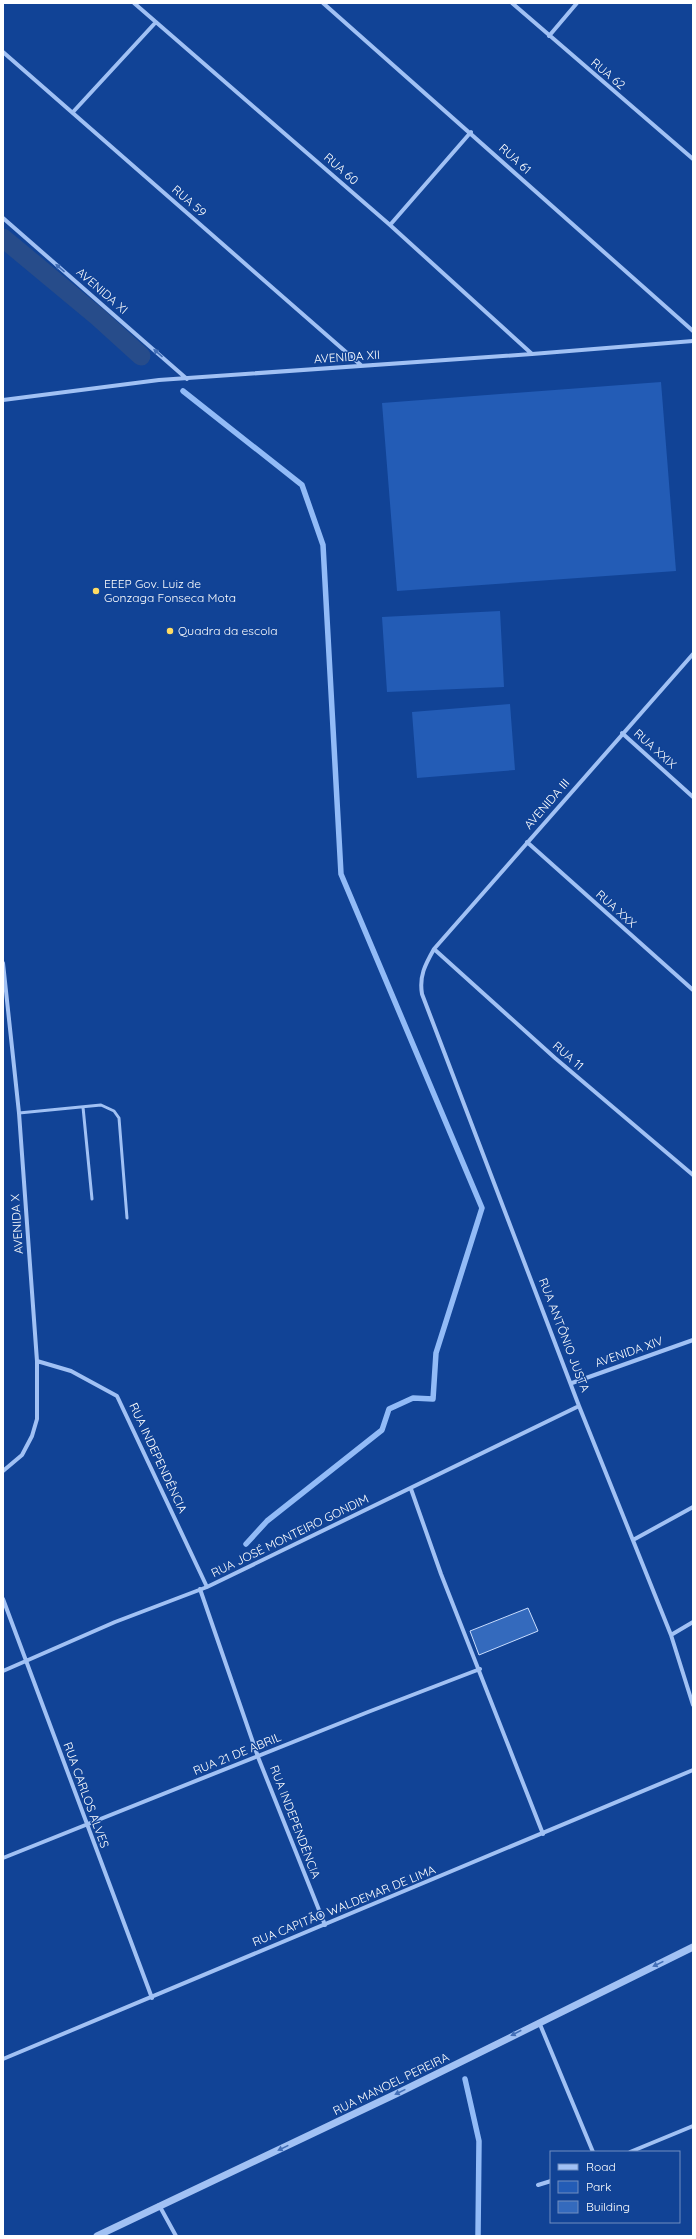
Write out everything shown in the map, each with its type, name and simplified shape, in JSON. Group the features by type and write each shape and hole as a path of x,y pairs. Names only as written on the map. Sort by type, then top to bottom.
{"street":[{"name":"RUA 60","path":"134,3 390,225 532,354"},
{"name":"RUA 61","path":"323,3 471,132 693,331"},
{"name":"RUA 62","path":"512,3 693,159"},
{"path":"549,36 577,3"},
{"path":"73,112 156,22"},
{"name":"RUA 59","path":"3,52 362,366"},
{"path":"390,225 471,132"},
{"name":"AVENIDA XI","path":"3,218 187,379"},
{"name":"AVENIDA XII","path":"3,400 159,380 532,354 693,341"},
{"name":"AVENIDA III","path":"422,971 434,949 622,733 693,654"},
{"name":"RUA XXIX","path":"622,733 693,797"},
{"name":"RUA XXX","path":"527,842 693,990"},
{"name":"RUA 11","path":"434,949 555,1058 693,1175"},
{"name":"AVENIDA X","path":"3,963 20,1113 37,1360 37,1419 32,1436 22,1455 3,1471"},
{"name":"RUA ANTÔNIO JUSTA","path":"422,971 420,982 422,994 572,1383 579,1406 671,1636 693,1705"},
{"name":"AVENIDA XIV","path":"572,1383 693,1340"},
{"name":"RUA INDEPENDÊNCIA","path":"37,1360 71,1371 117,1396 207,1587"},
{"name":"RUA JOSÉ MONTEIRO GONDIM","path":"3,1670 207,1587 579,1406"},
{"path":"411,1488 441,1574 480,1669 543,1834"},
{"path":"633,1540 693,1507"},
{"name":"RUA INDEPENDÊNCIA","path":"200,1589 258,1757 325,1925"},
{"name":"RUA CARLOS ALVES","path":"3,1599 85,1824 152,1998"},
{"path":"671,1636 693,1622"},
{"name":"RUA 21 DE ABRIL","path":"3,1858 85,1824 480,1669"},
{"name":"RUA CAPITÃO WALDEMAR DE LIMA","path":"3,2059 152,1998 693,1770"},
{"name":"RUA MANOEL PEREIRA","path":"96,2236 400,2092 693,1947"},
{"path":"539,2022 593,2151"},
{"path":"632,2151 693,2126"},
{"path":"538,2185 550,2181"},
{"path":"159,2205 176,2236"}],"lane":[{"path":"20,1113 108,1106 114,1111 119,1118 128,1218"},
{"path":"83,1107 92,1199"}],"green space":[{"path":"661,382 676,571 397,591 382,403"},
{"path":"500,611 504,687 387,692 382,617"},
{"path":"510,704 515,770 417,778 412,712"}],"building":[{"path":"528,1608 538,1631 479,1655 470,1631"}],"waterway":[{"path":"3,238 98,317 141,356"},
{"path":"183,391 302,485 323,545 341,874 482,1208 436,1353 433,1399 413,1398 389,1409 382,1430 267,1521 246,1544"},
{"path":"465,2079 479,2141 478,2236"}],"place":[{"name":"EEEP Gov. Luiz de Gonzaga Fonseca Mota","path":"96,591"},
{"name":"Quadra da escola","path":"170,631"}]}
